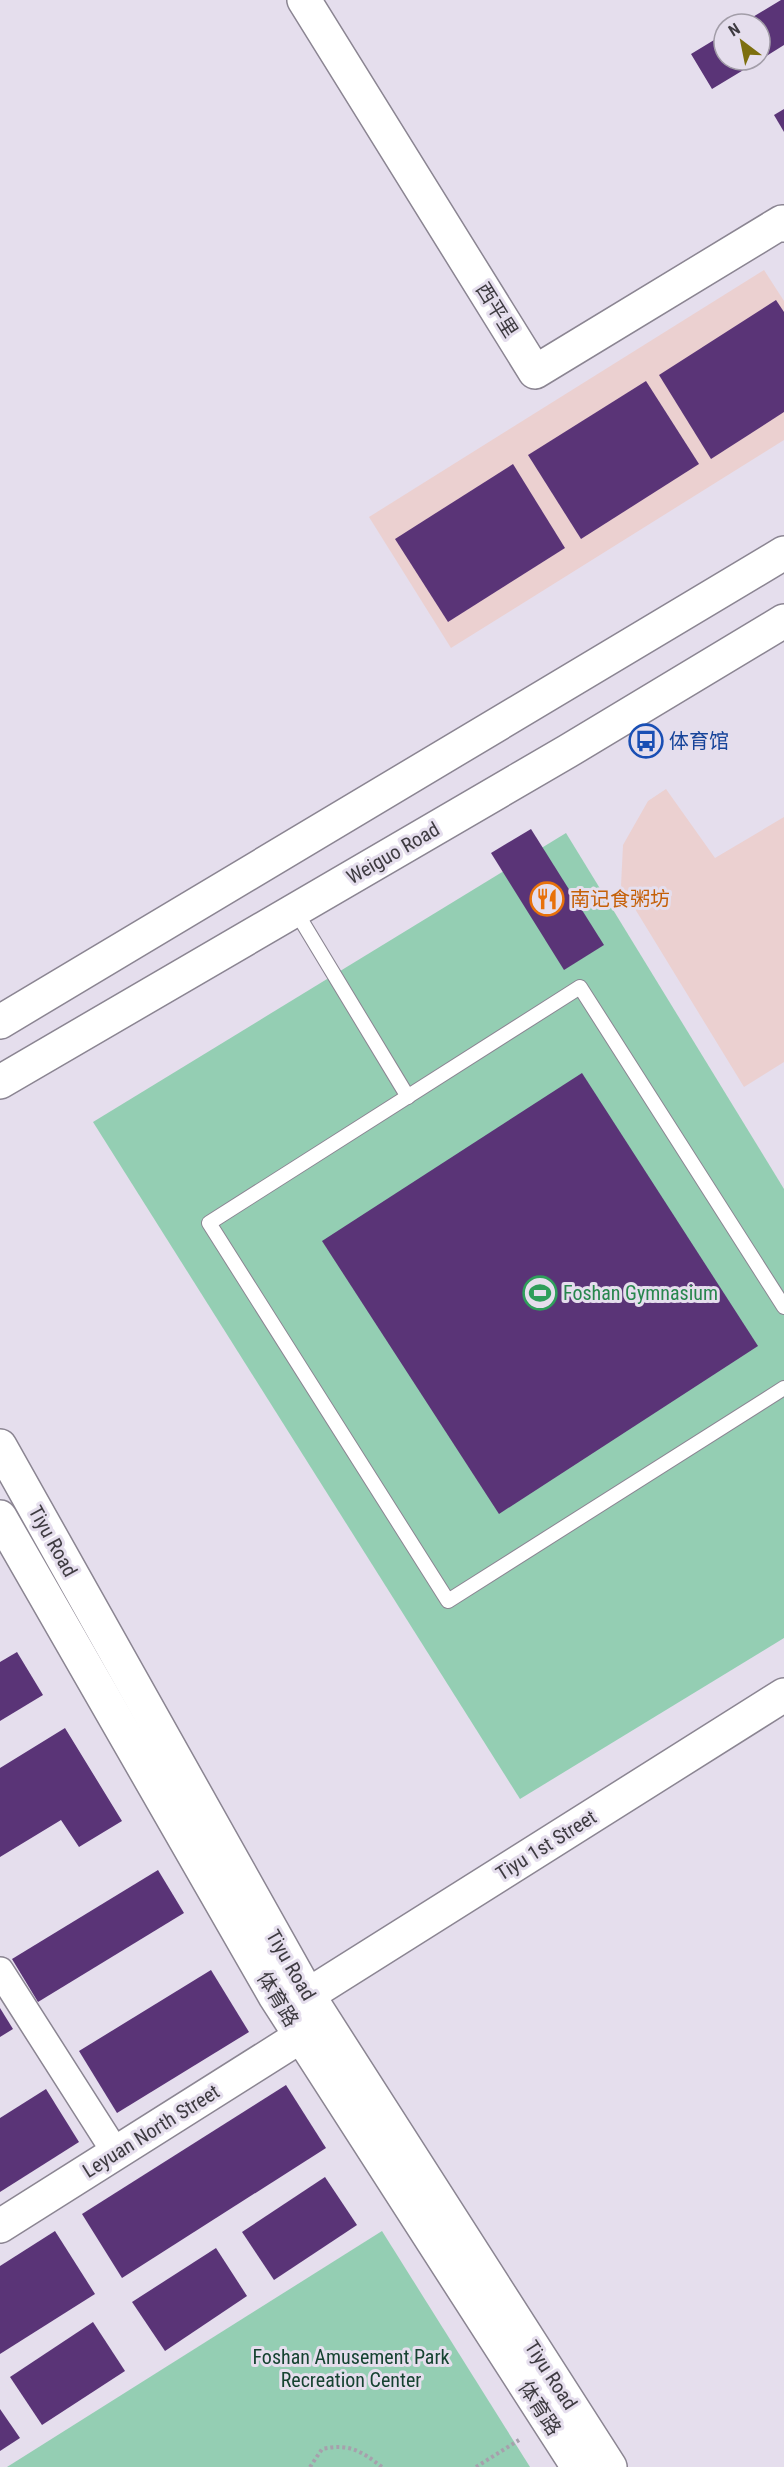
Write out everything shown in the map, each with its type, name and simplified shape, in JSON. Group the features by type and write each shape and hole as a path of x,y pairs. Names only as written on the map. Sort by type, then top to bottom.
{"main road":[{"name":"西平里","path":"304,0 535,372 782,222 784,225"},
{"path":"0,1022 784,553"},
{"name":"Weiguo Road","path":"0,1082 568,751 784,621"},
{"path":"0,1005 40,998"},
{"path":"0,1104 66,1043"},
{"name":"Tiyu Road","path":"0,1446 308,1995 610,2467"},
{"name":"体育路","path":"0,1517 301,2036 578,2467"},
{"name":"Tiyu 1st Street","path":"308,1995 784,1695"},
{"name":"Leyuan North Street","path":"0,2226 301,2036"}],"street":[{"path":"0,1971 116,2153"}],"lane":[{"path":"295,910 408,1097"},
{"path":"784,1308 580,987 208,1223 448,1601 784,1388"}],"path":[{"path":"476,2467 548,2421"},
{"path":"310,2467 322,2449 341,2444 368,2456 382,2467"}],"shaded area":[{"path":"764,270 784,301 784,440 451,648 369,517"},
{"path":"666,789 715,858 784,817 784,1062 744,1087 621,886 623,845 648,801"}],"green space":[{"path":"566,833 784,1189 784,1638 520,1799 93,1122"},
{"name":"Foshan Amusement Park Recreation Center","path":"382,2231 530,2467 7,2467"}],"building":[{"path":"784,0 784,45 772,52 772,12 761,12"},
{"path":"712,41 712,72 740,72 712,89 691,54"},
{"path":"784,109 784,132 774,115"},
{"path":"776,300 784,312 784,412 711,459 659,375"},
{"path":"646,381 699,464 581,539 528,455"},
{"path":"513,464 565,548 448,622 395,539"},
{"name":"南记食粥坊","path":"531,829 604,945 564,970 491,853"},
{"name":"Foshan Gymnasium","path":"582,1073 758,1346 499,1514 322,1241"},
{"path":"17,1652 43,1695 0,1721 0,1662"},
{"path":"65,1728 122,1821 79,1847 61,1820 0,1857 0,1768"},
{"path":"158,1870 184,1913 38,2002 12,1959"},
{"path":"211,1970 249,2032 117,2113 79,2051"},
{"path":"0,2008 13,2029 0,2037"},
{"path":"286,2085 326,2148 122,2278 82,2214"},
{"path":"46,2089 79,2142 0,2192 0,2118"},
{"path":"325,2177 357,2225 274,2280 242,2232"},
{"path":"55,2231 95,2294 0,2354 0,2266"},
{"path":"216,2248 247,2296 165,2351 132,2302"},
{"path":"93,2322 125,2371 42,2425 10,2377"},
{"path":"0,2409 20,2438 0,2451"}],"place":[{"name":"体育馆","path":"646,741"},
{"name":"南记食粥坊","path":"547,899"},
{"name":"Foshan Gymnasium","path":"540,1293"}]}
